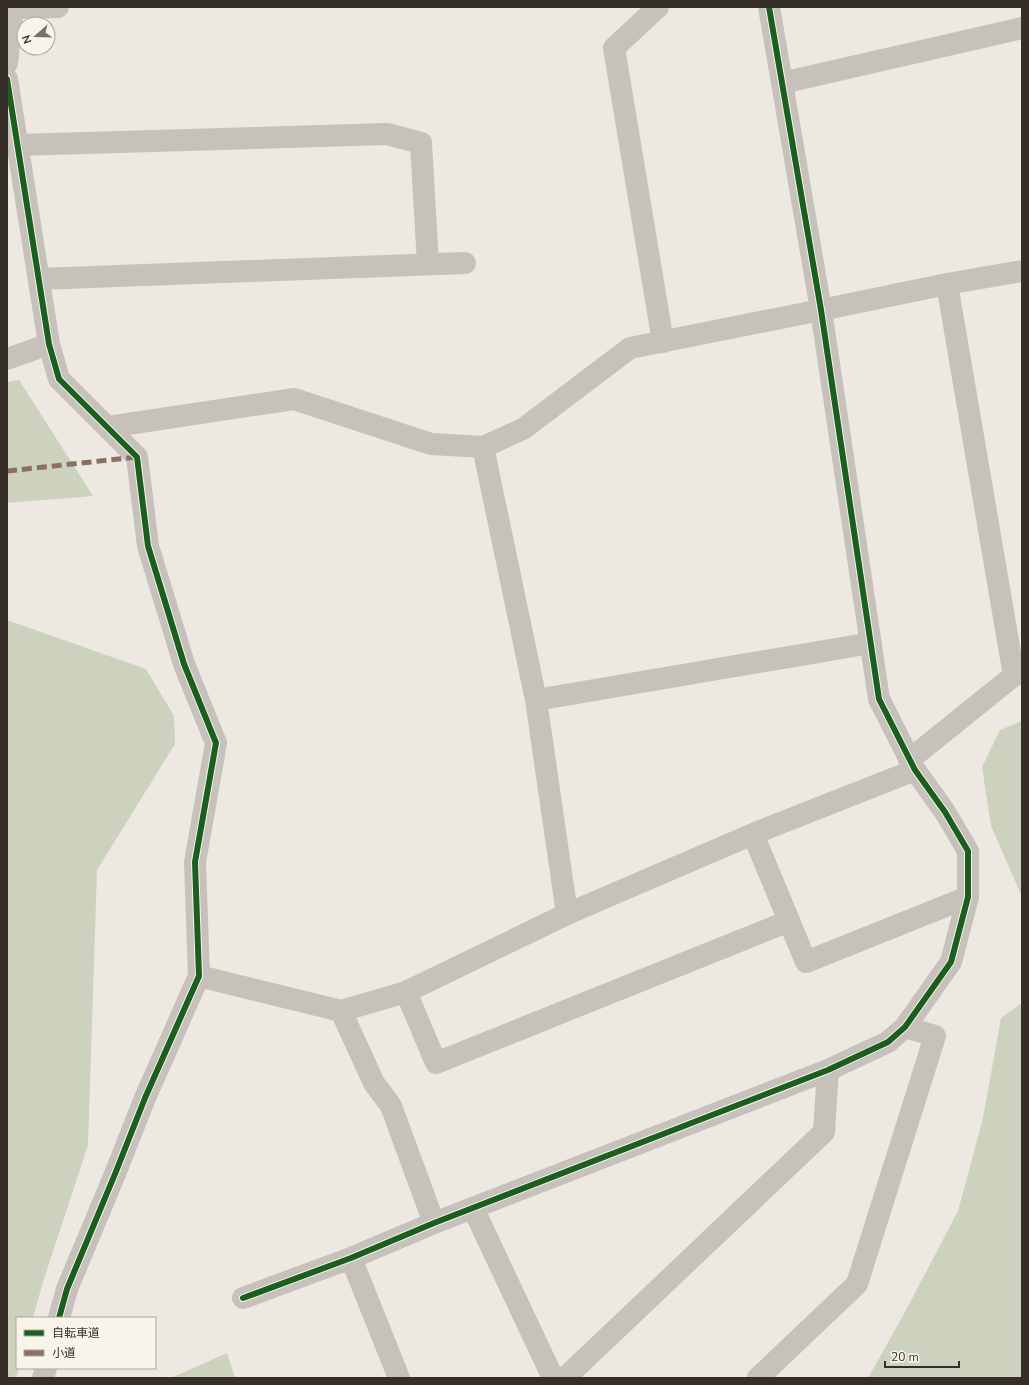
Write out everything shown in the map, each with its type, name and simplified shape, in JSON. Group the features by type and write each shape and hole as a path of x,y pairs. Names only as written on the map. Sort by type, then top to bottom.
{"street":[{"path":"7,63 13,8 58,7"},
{"path":"658,7 614,48 663,342"},
{"path":"243,1298 351,1258 434,1223 828,1070 888,1042 905,1028 951,962 968,897 968,851 945,812 912,765 879,699 821,310 769,7"},
{"path":"782,83 1022,28"},
{"path":"7,79 49,344 59,379 137,457 148,546 184,664 216,743 195,862 198,976 145,1098 67,1289 59,1317"},
{"path":"17,145 387,134 421,143 428,264"},
{"path":"39,279 465,263"},
{"path":"108,427 294,399 431,444 483,447 523,429 630,348 947,284 1022,271"},
{"path":"198,976 341,1011 406,992 567,914 912,765 1018,673 947,284"},
{"path":"7,359 49,344"},
{"path":"483,447 536,700 567,914"},
{"path":"536,700 871,643"},
{"path":"753,834 806,962 968,897"},
{"path":"406,992 436,1063 789,921"},
{"path":"341,1011 374,1083 391,1106 434,1223"},
{"path":"758,1378 857,1284 935,1036 905,1028"},
{"path":"565,1378 824,1132 828,1070"},
{"path":"473,1208 553,1378"},
{"path":"351,1258 399,1378"}],"green space":[{"path":"19,380 93,496 7,503 7,382"},
{"path":"7,620 146,669 174,716 175,744 97,870 88,1145 43,1282 33,1317 16,1317 16,1369 19,1369 16,1378 7,1378"},
{"path":"1022,721 1022,897 991,826 982,767 1000,730"},
{"path":"1022,1003 1022,1378 868,1378 905,1312 958,1211 983,1118 1001,1018"},
{"path":"227,1353 235,1378 171,1378"}],"marked path":[{"path":"7,471 137,457"}],"cycle path":[{"path":"243,1298 351,1258 434,1223 828,1070 888,1042 905,1027 951,962 968,897 968,851 945,812 915,770 879,699 821,310 769,7"},
{"path":"7,79 49,344 59,379 137,457 148,546 184,664 216,743 195,862 199,976 145,1098 67,1289 59,1317"}]}
